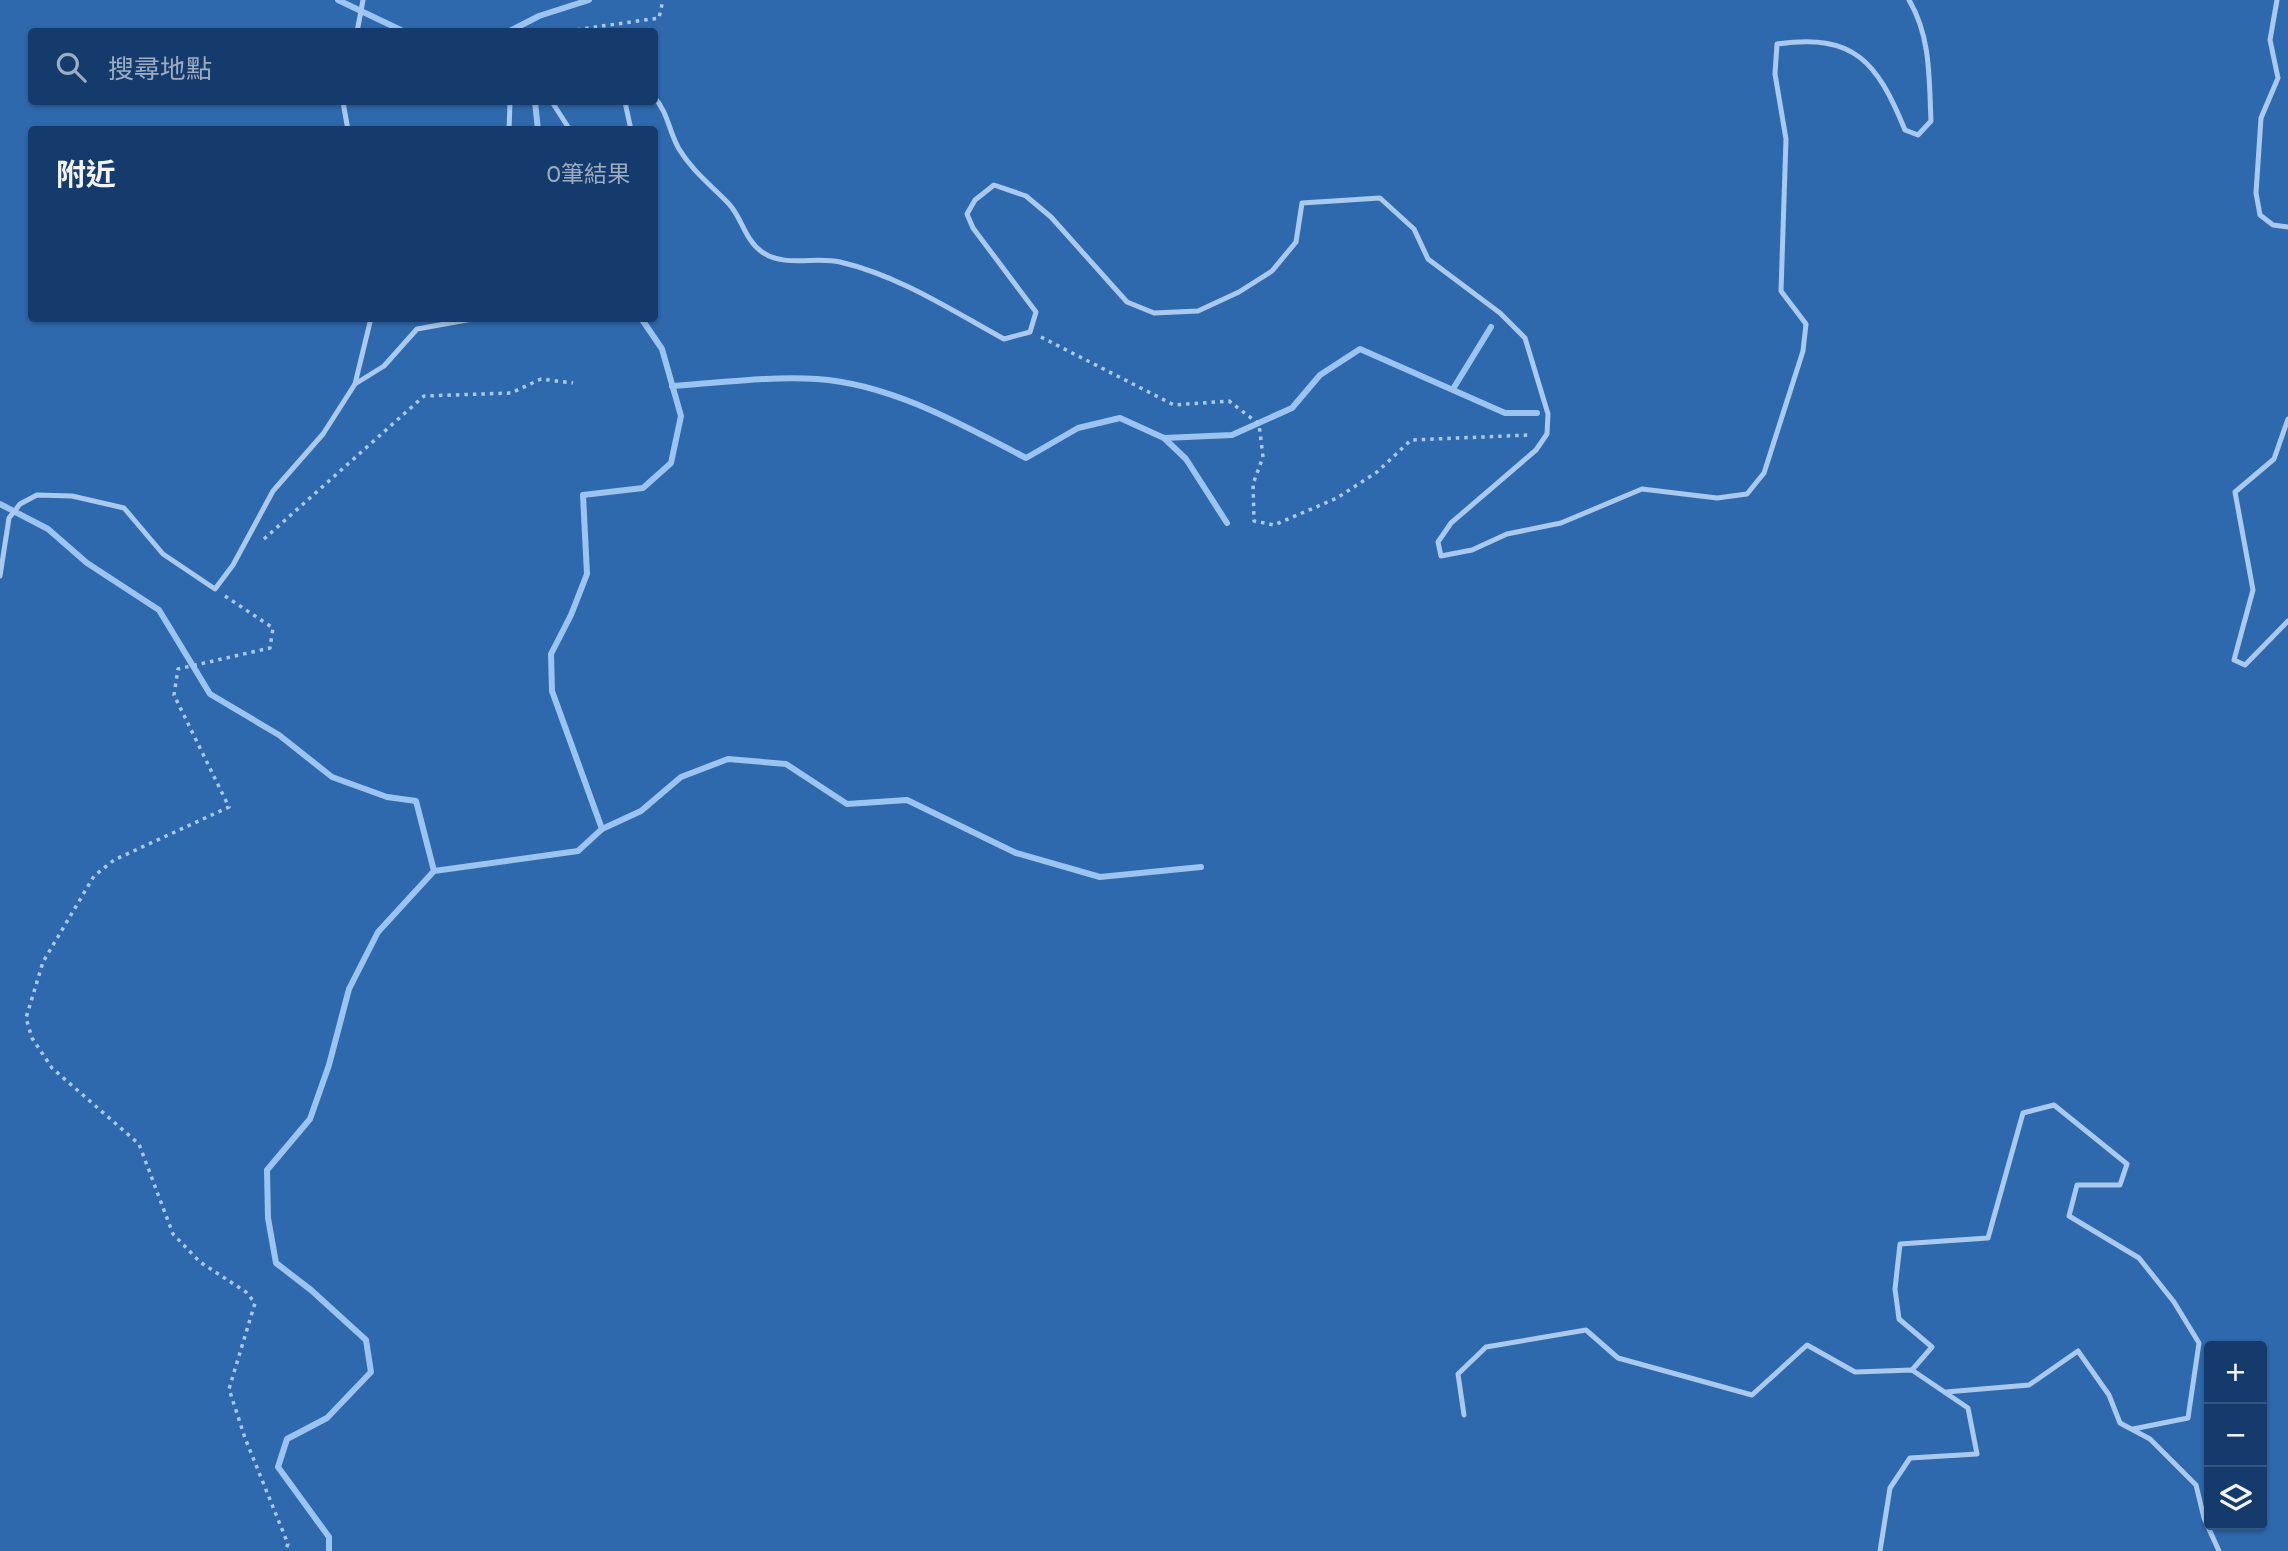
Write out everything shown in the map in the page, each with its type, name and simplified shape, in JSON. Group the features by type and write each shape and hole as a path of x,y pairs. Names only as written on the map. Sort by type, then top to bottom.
{"lane":[{"path":"358,28 363,0"},
{"path":"658,100 662,104 678,148 706,185 731,206 744,233 763,253 792,262 822,259 876,272 917,290 1004,339 1030,332 1036,312 973,228 967,214 975,200 994,184 1026,196 1051,217 1127,302 1154,313 1198,311 1239,292 1272,271 1296,242 1302,203 1380,198 1414,229 1428,259 1500,313 1525,338 1548,414 1547,434 1536,450 1451,523 1438,542 1441,556 1472,550 1507,534 1561,523 1642,489 1717,498 1746,494 1765,473 1803,351 1806,324 1781,291 1786,139 1775,75 1777,44 1811,39 1855,51 1887,86 1905,130 1918,135 1931,121 1929,75 1923,23 1909,0"},
{"path":"2277,0 2270,40 2278,78 2261,117 2256,193 2260,215 2273,225 2288,227"},
{"path":"2278,78 2288,75"},
{"path":"344,105 347,126"},
{"path":"509,126 510,105"},
{"path":"554,105 567,126"},
{"path":"626,105 630,126"},
{"path":"0,576 9,518 20,504 37,495 72,496 124,508 163,554 215,589 233,565 273,491 324,433 355,384 370,322"},
{"path":"355,384 384,366 417,329 456,322"},
{"path":"2288,419 2274,459 2235,492 2253,590 2234,660 2245,665 2288,621"},
{"path":"1912,1370 1932,1347 1899,1319 1895,1289 1900,1244 1988,1238 2023,1113 2054,1105 2127,1164 2120,1185 2077,1185 2069,1216 2139,1258 2174,1302 2199,1343 2188,1418 2133,1429"},
{"path":"1464,1415 1458,1374 1486,1347 1586,1330 1618,1358 1752,1395 1807,1345 1855,1372 1912,1370 1968,1408 1977,1454 1910,1458 1890,1488 1880,1551"},
{"path":"1945,1392 2029,1385 2078,1351 2109,1395 2120,1423 2150,1439 2196,1485 2204,1518 2219,1551"}],"path":[{"path":"588,28 659,18 663,0"},
{"path":"1030,332 1174,405 1229,401 1259,424 1263,457 1254,484 1254,521 1274,525 1337,498 1377,472 1411,440 1547,434"},
{"path":"263,539 424,396 511,393 541,379 573,383"},
{"path":"215,589 273,628 270,648 178,669 173,695 229,807 114,860 94,876 43,962 26,1017 32,1038 52,1068 139,1144 173,1234 200,1262 246,1292 255,1303 229,1389 244,1438 288,1544 285,1551"}],"shaded area":[{"path":"0,0 2288,0 2288,1551 0,1551"}],"waterway":[{"path":"338,0 397,28"},
{"path":"516,28 539,16 589,0"},
{"path":"535,105 538,126"},
{"path":"329,1551 329,1537 278,1467 287,1439 327,1418 371,1372 366,1340 311,1290 276,1263 268,1218 267,1170 310,1119 329,1065 349,989 378,932 434,871 578,851 602,829 552,691 551,654 571,615 587,574 583,495 643,488 671,463 681,416 662,349 644,322"},
{"path":"1453,389 1491,327"},
{"path":"672,386 781,378 845,382 899,397 1026,458 1078,428 1120,418 1164,438 1232,435 1292,408 1320,375 1360,349 1505,413 1537,413"},
{"path":"1164,438 1186,459 1227,523"},
{"path":"0,504 48,529 87,563 159,610 210,694 279,735 332,777 387,797 416,801 434,871"},
{"path":"602,829 641,811 681,777 728,759 786,764 847,804 907,800 1016,853 1100,877 1201,867"}]}
